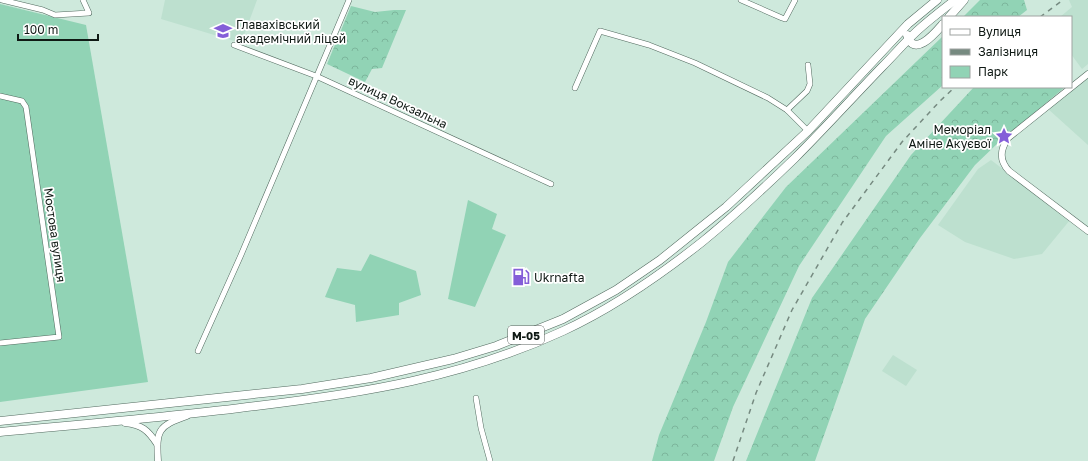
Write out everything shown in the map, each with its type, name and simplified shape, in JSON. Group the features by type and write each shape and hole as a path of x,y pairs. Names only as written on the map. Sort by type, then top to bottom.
{"highway":[{"name":"М-05","path":"0,421 168,404 338,384 411,370 453,359 496,346 564,319 616,290 660,260 726,206 808,131 908,24 937,0"},
{"name":"М-05","path":"0,432 196,414 332,397 405,383 445,373 499,357 539,341 591,317 622,300 660,274 702,242 734,215 795,158 909,39 955,0"},
{"path":"950,16 964,0"},
{"path":"908,24 907,36 911,42 916,44 922,44 930,39 942,25"}],"street":[{"path":"2,0 43,10 55,15 89,13 83,0"},
{"path":"198,351 241,255 349,0"},
{"path":"741,0 782,18 785,18 795,0"},
{"path":"575,88 600,31 649,45 695,63 768,98 787,110 808,131"},
{"name":"вулиця Вокзальна","path":"234,45 316,76 551,184"},
{"path":"787,110 807,91 810,84 808,65"},
{"path":"1072,87 1088,74"},
{"path":"1070,88 1008,138 1001,153 1002,161 1009,171 1088,231"},
{"name":"Мостова вулиця","path":"0,96 22,101 26,107 59,337 0,343"},
{"path":"476,398 481,428 490,461"},
{"path":"158,461 157,444 160,431 165,425 196,414"},
{"path":"109,421 136,424 151,435 157,444"}],"shaded area":[{"name":"Главахівський академічний ліцей","path":"165,0 257,0 241,43 161,19"},
{"path":"1069,0 1088,0 1088,64 1082,69 1072,55 1072,16 1061,16 1072,7"},
{"path":"1088,77 1088,145 1047,108"},
{"path":"991,160 1070,220 1042,254 1014,259 965,242 938,225 978,169"},
{"path":"893,355 917,370 906,386 882,371"}],"green space":[{"path":"980,0 1024,0 1027,10 1019,16 964,16"},
{"path":"0,4 86,25 148,382 0,402"},
{"path":"351,6 375,12 406,10 382,68 372,69 365,82 327,64"},
{"path":"942,37 942,86 886,136 799,266 733,407 714,461 652,461 659,435 706,322 728,262 786,187"},
{"path":"973,88 1064,88 998,143 975,165 920,238 865,319 815,461 746,461 812,298 911,155"},
{"path":"468,200 497,214 492,229 506,235 475,307 448,299"},
{"path":"370,254 416,271 421,295 399,303 399,315 356,322 355,305 325,297 337,268 361,271"}],"railway":[{"path":"1041,16 1063,0"},
{"path":"733,461 756,393 792,310 842,223 902,142 954,88"}],"place":[{"name":"Главахівський академічний ліцей","path":"223,31"},
{"name":"Меморіал Аміне Акуєвої","path":"1004,136"},
{"name":"Ukrnafta","path":"521,277"}]}
